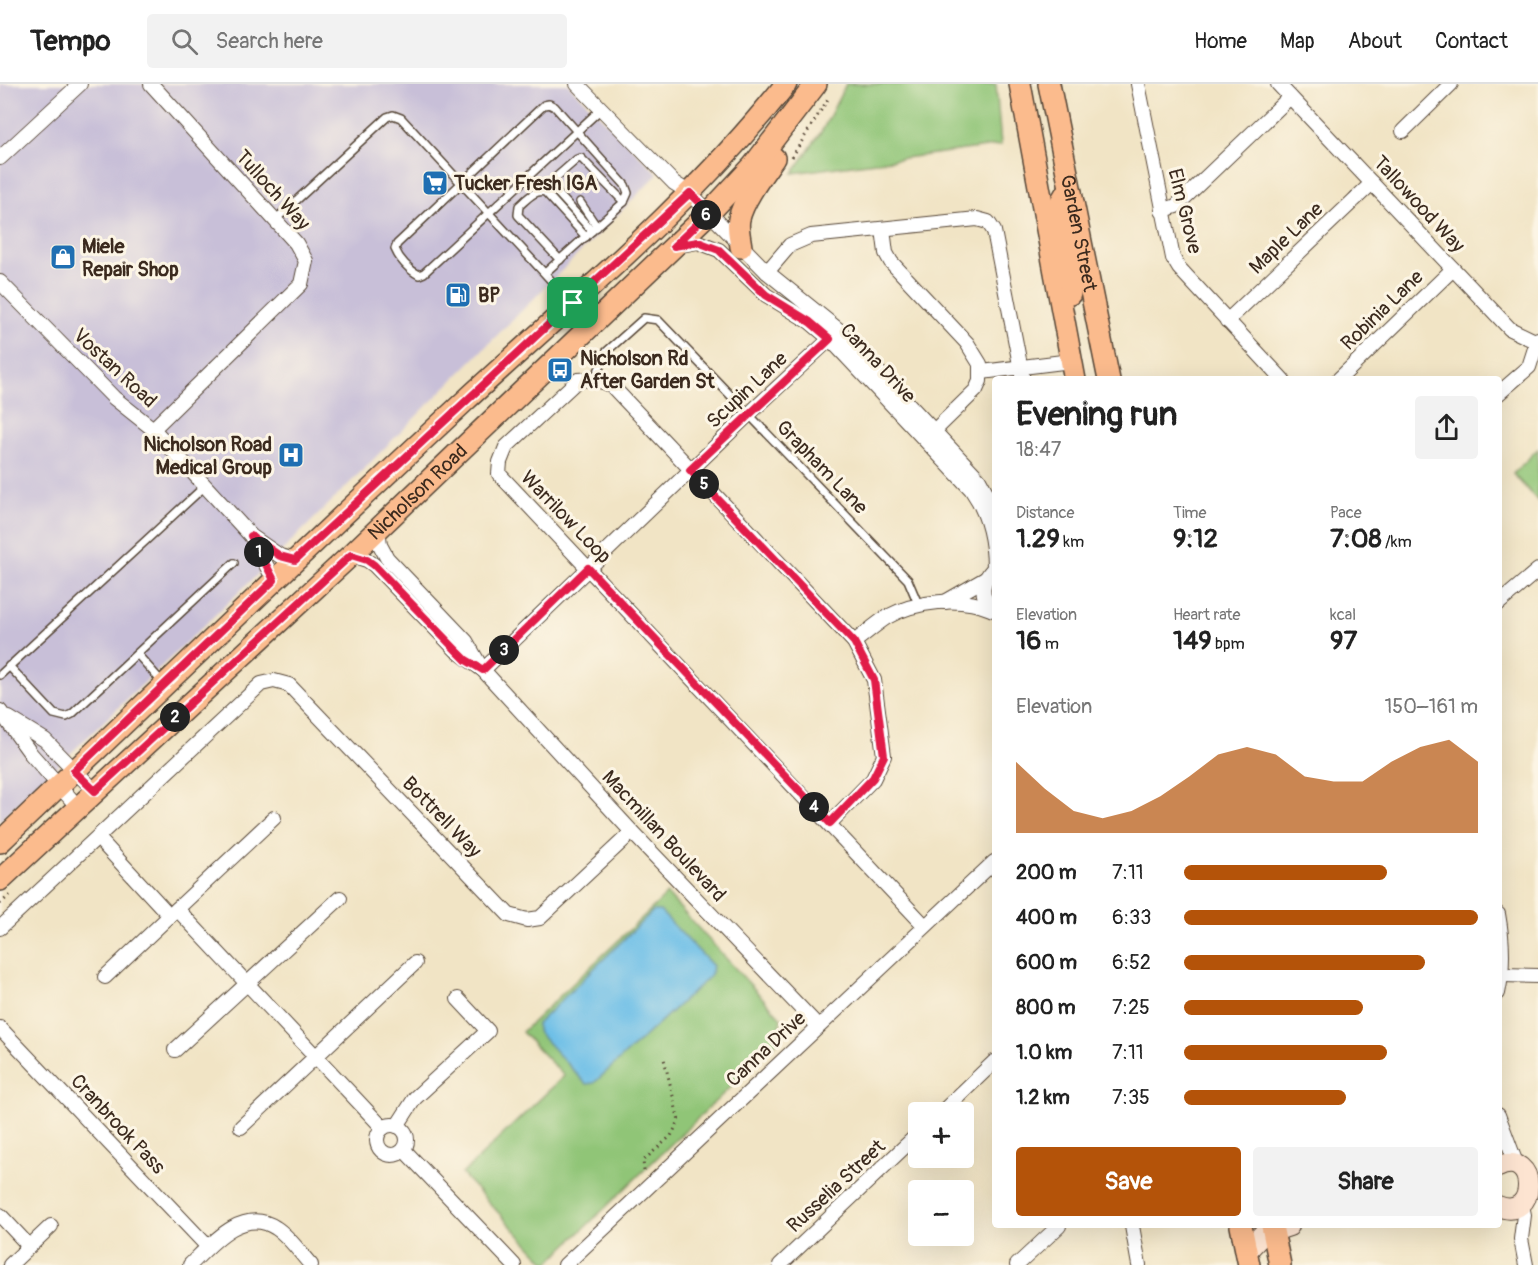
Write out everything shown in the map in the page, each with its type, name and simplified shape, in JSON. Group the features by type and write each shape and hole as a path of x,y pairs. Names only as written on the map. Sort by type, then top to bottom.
{"main road":[{"name":"Nicholson Road","path":"0,842 295,560 690,193 755,124 786,84"},
{"name":"Garden Street","path":"1020,84 1073,370"},
{"name":"Garden Street","path":"1049,84 1108,376"},
{"name":"Nicholson Road","path":"0,880 351,555 710,212 823,87"},
{"path":"741,247 739,221 750,194 814,105 823,87"},
{"path":"1066,328 1071,284 1059,213 1062,200 1065,195 1071,193"},
{"path":"1241,1228 1247,1258"},
{"path":"1278,1228 1280,1265"}],"street":[{"path":"0,158 80,84"},
{"name":"Tulloch Way","path":"151,84 296,243 306,261 301,284 153,429"},
{"name":"Elm Grove","path":"1138,84 1173,258 1179,268 1279,376"},
{"name":"Tallowood Way","path":"1278,84 1510,329 1538,340"},
{"path":"1402,131 1451,84"},
{"name":"Canna Drive","path":"579,85 674,183 690,193 710,212 767,272 840,331 979,479 992,503"},
{"path":"1162,211 1176,206 1290,97"},
{"name":"Maple Lane","path":"1227,321 1372,183"},
{"path":"767,272 790,245 811,236 978,219 988,222 994,231 1022,374"},
{"path":"883,229 886,253 891,262 967,343 980,364 982,372 976,390 934,431"},
{"name":"Canna Drive","path":"674,246 698,242 719,250 766,295 810,322 830,339 971,489 979,500 992,538 991,572 983,594 992,608"},
{"name":"Robinia Lane","path":"1342,376 1453,269"},
{"name":"Vostan Road","path":"0,282 114,398 153,429 251,536 280,556 295,560"},
{"name":"Scupin Lane","path":"483,670 748,414 830,339"},
{"path":"1502,391 1529,367 1538,340"},
{"path":"982,372 1022,374 1073,370"},
{"path":"595,379 610,385 854,642 874,680 884,756 873,778 830,823"},
{"name":"Warrilow Loop","path":"595,379 578,381 507,447 500,462 499,474 926,926"},
{"name":"Macmillan Boulevard","path":"378,528 380,545 387,558 466,641 483,670 632,832 818,1026"},
{"name":"Vostan Road","path":"251,536 274,580"},
{"name":"Macmillan Boulevard","path":"351,555 374,565 461,655 483,670"},
{"path":"1502,600 1538,570"},
{"path":"945,602 991,572"},
{"path":"854,642 888,617 919,606 945,602 976,604 992,610"},
{"name":"Bottrell Way","path":"0,928 261,684 274,681 289,685 509,915 527,920 540,918 632,832"},
{"path":"2,713 45,740 95,791"},
{"path":"2,713 31,754 78,807"},
{"path":"105,977 274,818"},
{"path":"98,838 248,983 315,1057 390,1127 404,1131 407,1138 404,1150 397,1154 388,1154 381,1150 378,1136 390,1127 415,1098 488,1031 458,999"},
{"name":"Canna Drive","path":"566,1265 992,864"},
{"path":"175,1050 340,898"},
{"path":"1502,932 1502,975 1538,976"},
{"path":"242,1126 415,963"},
{"name":"Cranbrook Pass","path":"0,1028 208,1247"},
{"path":"952,1102 992,1064"},
{"path":"1502,1124 1531,1193 1508,1206"},
{"name":"Russelia Street","path":"780,1265 908,1143"},
{"path":"404,1150 514,1265"},
{"path":"1508,1206 1524,1215 1521,1239 1526,1265"},
{"path":"0,1215 29,1246"},
{"path":"190,1265 208,1247 240,1223 255,1221 276,1228 310,1265"},
{"path":"10,1265 51,1226"},
{"path":"1017,1265 1057,1228"},
{"path":"1132,1228 1139,1265"},
{"path":"1247,1258 1263,1235 1276,1228"}],"lane":[{"path":"545,273 624,202 628,193 625,185 577,132 555,107 549,104 544,105 461,183 397,244 395,249 398,256 414,272 419,275 424,273 489,213 577,132 602,109"},
{"path":"275,220 387,117 393,115 401,118 573,303"},
{"path":"595,229 553,188 554,179 581,158 624,202"},
{"path":"560,260 518,215 519,206 540,190 545,192 586,237"},
{"path":"580,202 595,229"},
{"name":"Grapham Lane","path":"595,379 606,352 644,318 658,320 908,580 919,606"},
{"path":"0,675 205,486"},
{"path":"9,666 54,714 66,717 72,714 234,563"},
{"path":"137,654 165,684"}],"path":[{"path":"793,157 823,87"},
{"path":"644,1173 643,1161 671,1136 679,1121 664,1059"}],"shaded area":[{"path":"0,84 568,84 658,174 288,545 0,821"}],"green space":[{"path":"846,84 996,84 1001,145 793,173 823,129"},
{"path":"1538,449 1538,501 1513,474"},
{"path":"667,894 781,1018 778,1041 547,1264 462,1174 564,1076 522,1032"}],"water":[{"path":"653,911 660,911 713,966 710,976 594,1083 586,1084 537,1031 537,1024"}],"place":[{"name":"Tucker Fresh IGA","path":"435,183"},
{"name":"Miele Repair Shop","path":"63,257"},
{"name":"BP","path":"458,295"},
{"name":"Nicholson Rd After Garden St","path":"560,370"},
{"name":"Nicholson Road Medical Group","path":"291,455"}],"route":[{"path":"690,193 710,212 674,246 698,242 719,250 766,295 800,314 830,339 690,470 854,642 874,680 884,756 873,778 830,823 588,568 483,670 466,660 374,565 358,556 351,555 95,791 74,771 274,580 251,536 280,556 295,560 573,303 690,193"}]}
